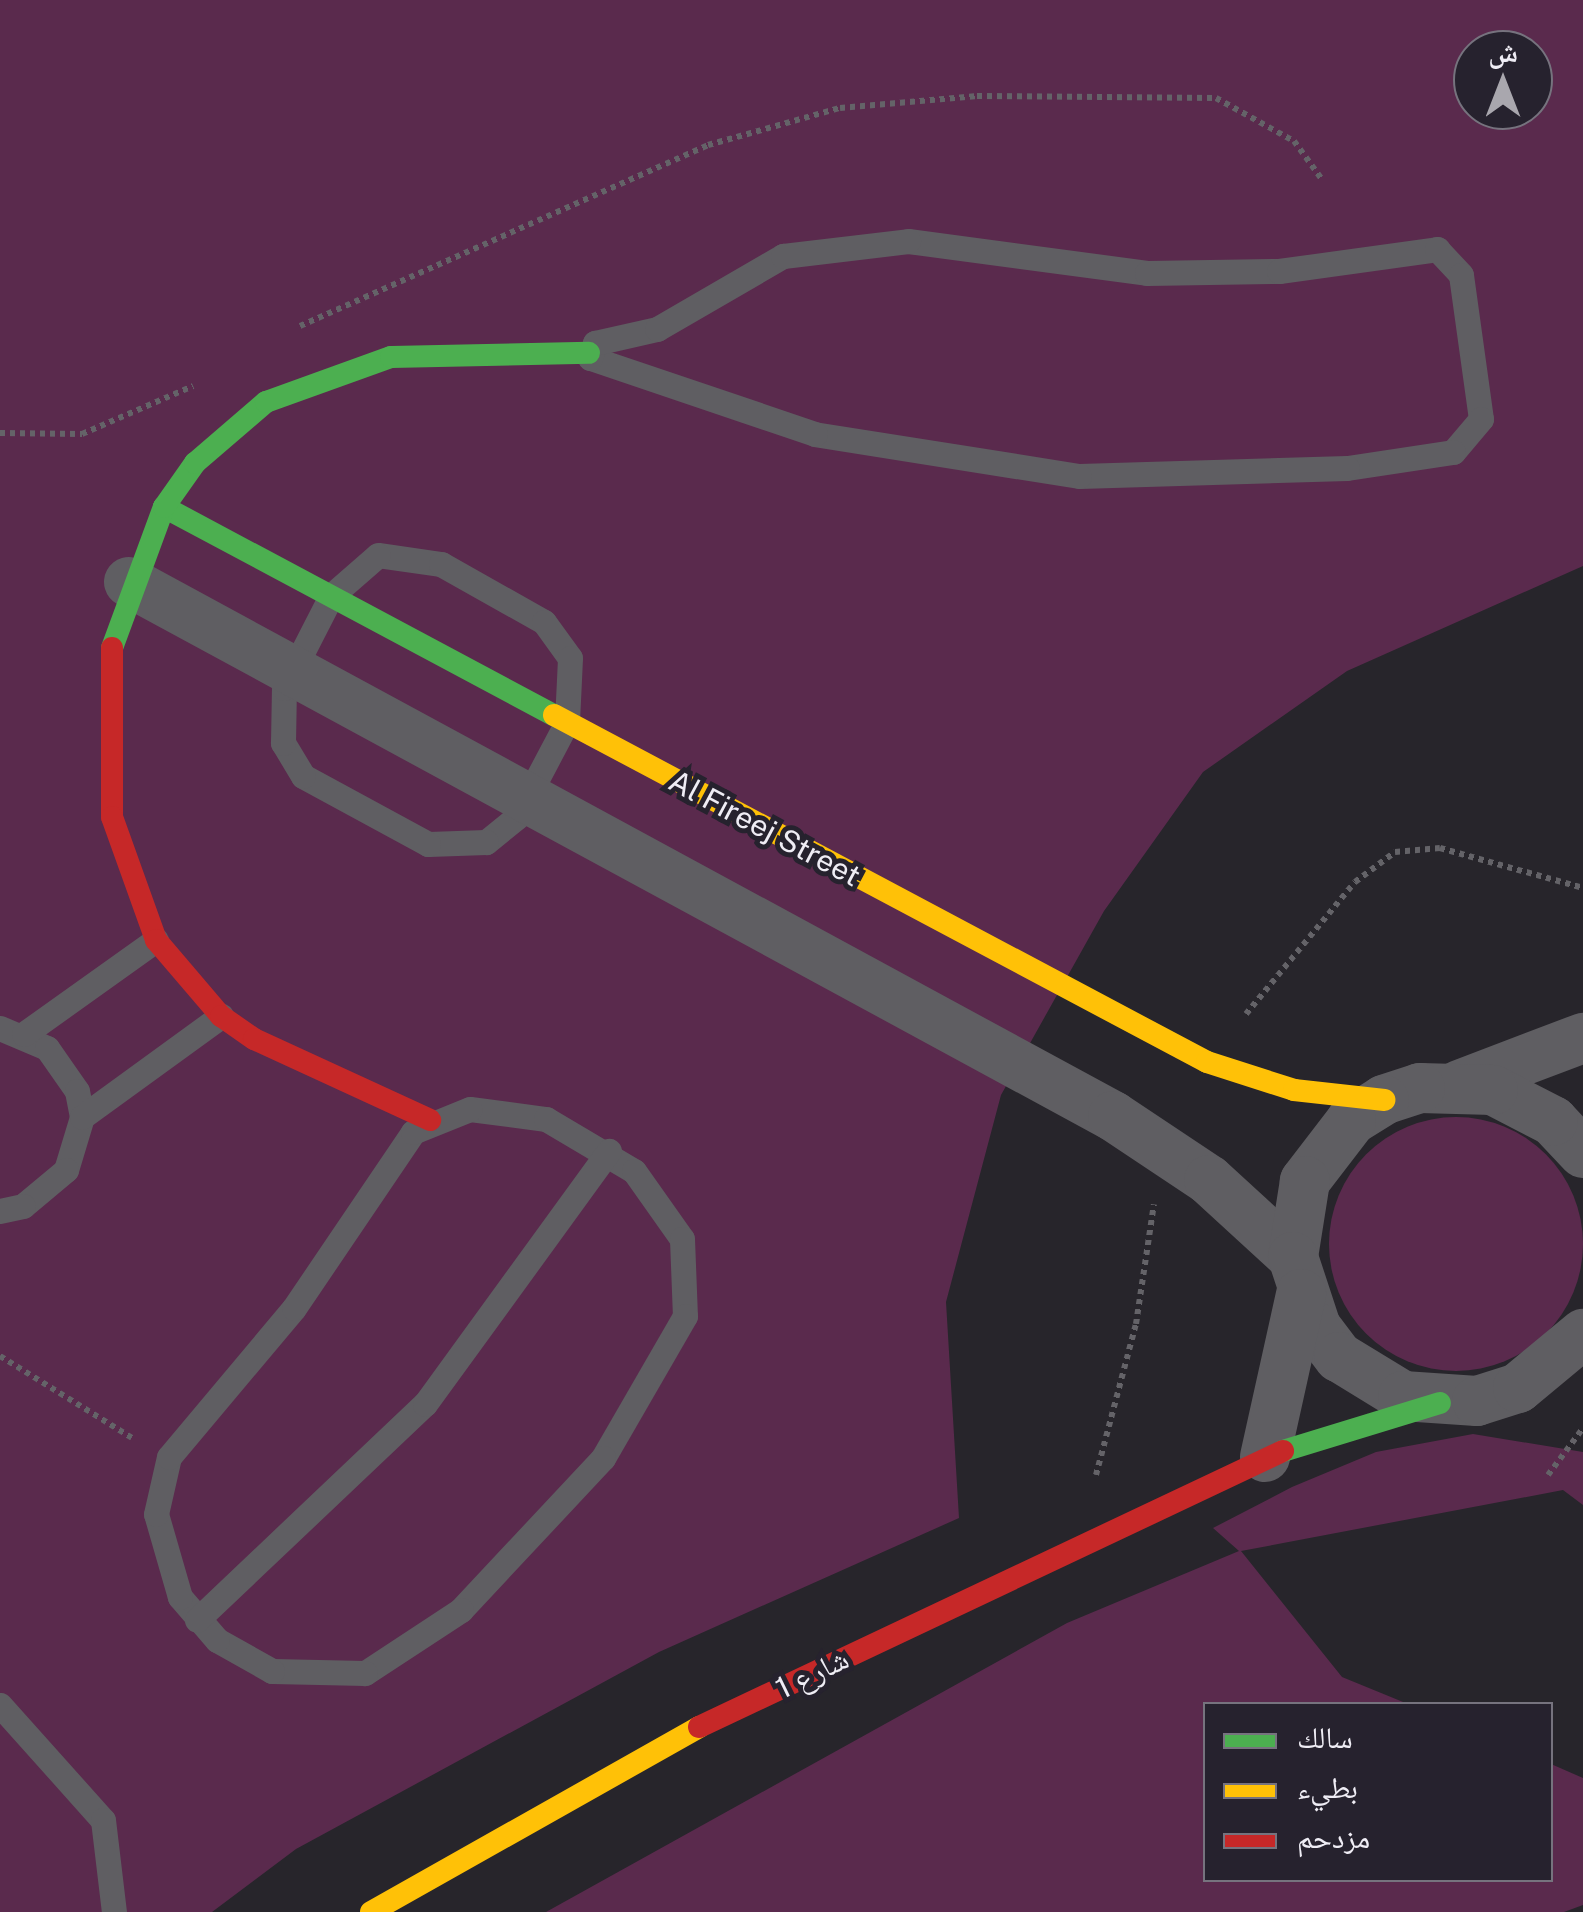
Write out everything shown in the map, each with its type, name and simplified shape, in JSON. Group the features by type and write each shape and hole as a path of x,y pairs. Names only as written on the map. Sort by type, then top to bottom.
{"street":[{"path":"430,1120 332,1080 221,1016 156,940 125,869 105,762 110,654 129,582 164,507 228,430 308,381 434,350 589,353"},
{"name":"Al Fireej Street","path":"164,507 1207,1062 1294,1090 1384,1100"},
{"path":"129,582 1162,1146 1297,1276 1339,1357 1403,1396 1440,1403 1477,1401 1561,1386 1583,1334"},
{"path":"1265,1457 1297,1276 1305,1182 1351,1121 1384,1100 1459,1085 1583,1038"},
{"path":"1459,1085 1525,1102 1583,1153"},
{"name":"شارع 1","path":"371,1912 633,1759 1265,1457 1440,1403"}],"lane":[{"path":"908,240 1147,273 1279,270 1428,247 1460,275 1482,406 1477,432 1453,452 1258,476 1079,476 815,434 646,384 589,353 823,244 908,240"},
{"path":"378,555 441,564 560,639 574,679 568,722 526,799 503,832 448,848 320,787 282,743 279,706 330,596 378,555"},
{"path":"0,1211 24,1206 66,1170 82,1117 65,1067 12,1031 156,940"},
{"path":"82,1117 221,1016"},
{"path":"508,1110 610,1150 672,1215 689,1291 675,1340 641,1401 559,1512 460,1610 365,1673 272,1670 197,1620 160,1543 169,1457 294,1308 399,1148 430,1120 508,1110"},
{"path":"197,1620 425,1404 610,1150"},
{"path":"2,1710 103,1820 114,1912"}],"path":[{"path":"285,334 708,145 840,108 977,96 1216,98 1294,142 1321,178"},
{"path":"0,433 82,434 204,380"},
{"path":"1207,1062 1354,882 1395,852 1440,848 1583,888"},
{"path":"1094,1486 1136,1324 1162,1146"},
{"path":"0,1356 57,1398 169,1457"},
{"path":"1548,1475 1583,1428"}],"shaded area":[{"path":"0,0 1583,0 1583,566 1347,671 1203,772 1104,911 1001,1095 946,1302 959,1518 659,1652 296,1849 212,1912 0,1912"},
{"path":"1456,1117 1505,1127 1546,1154 1573,1195 1583,1244 1573,1293 1546,1334 1505,1361 1456,1371 1407,1361 1366,1334 1339,1293 1329,1244 1339,1195 1366,1154 1407,1127"},
{"path":"1473,1434 1583,1452 1583,1505 1563,1490 1241,1551 1342,1677 1403,1702 1203,1702 1203,1882 1553,1882 1553,1765 1583,1778 1583,1905 1564,1912 546,1912 1067,1623 1239,1551 1213,1528 1292,1487 1376,1452"}],"traffic: fast":[{"path":"112,648 164,507 195,463 266,402 391,357 589,353"},
{"path":"164,507 554,715"},
{"path":"1283,1451 1440,1403"}],"traffic: slow":[{"path":"554,715 1207,1062 1294,1090 1384,1100"},
{"path":"371,1912 699,1727"}],"traffic: jam":[{"path":"112,648 112,817 156,940 221,1016 254,1039 430,1120"},
{"path":"699,1727 1283,1451"}]}
